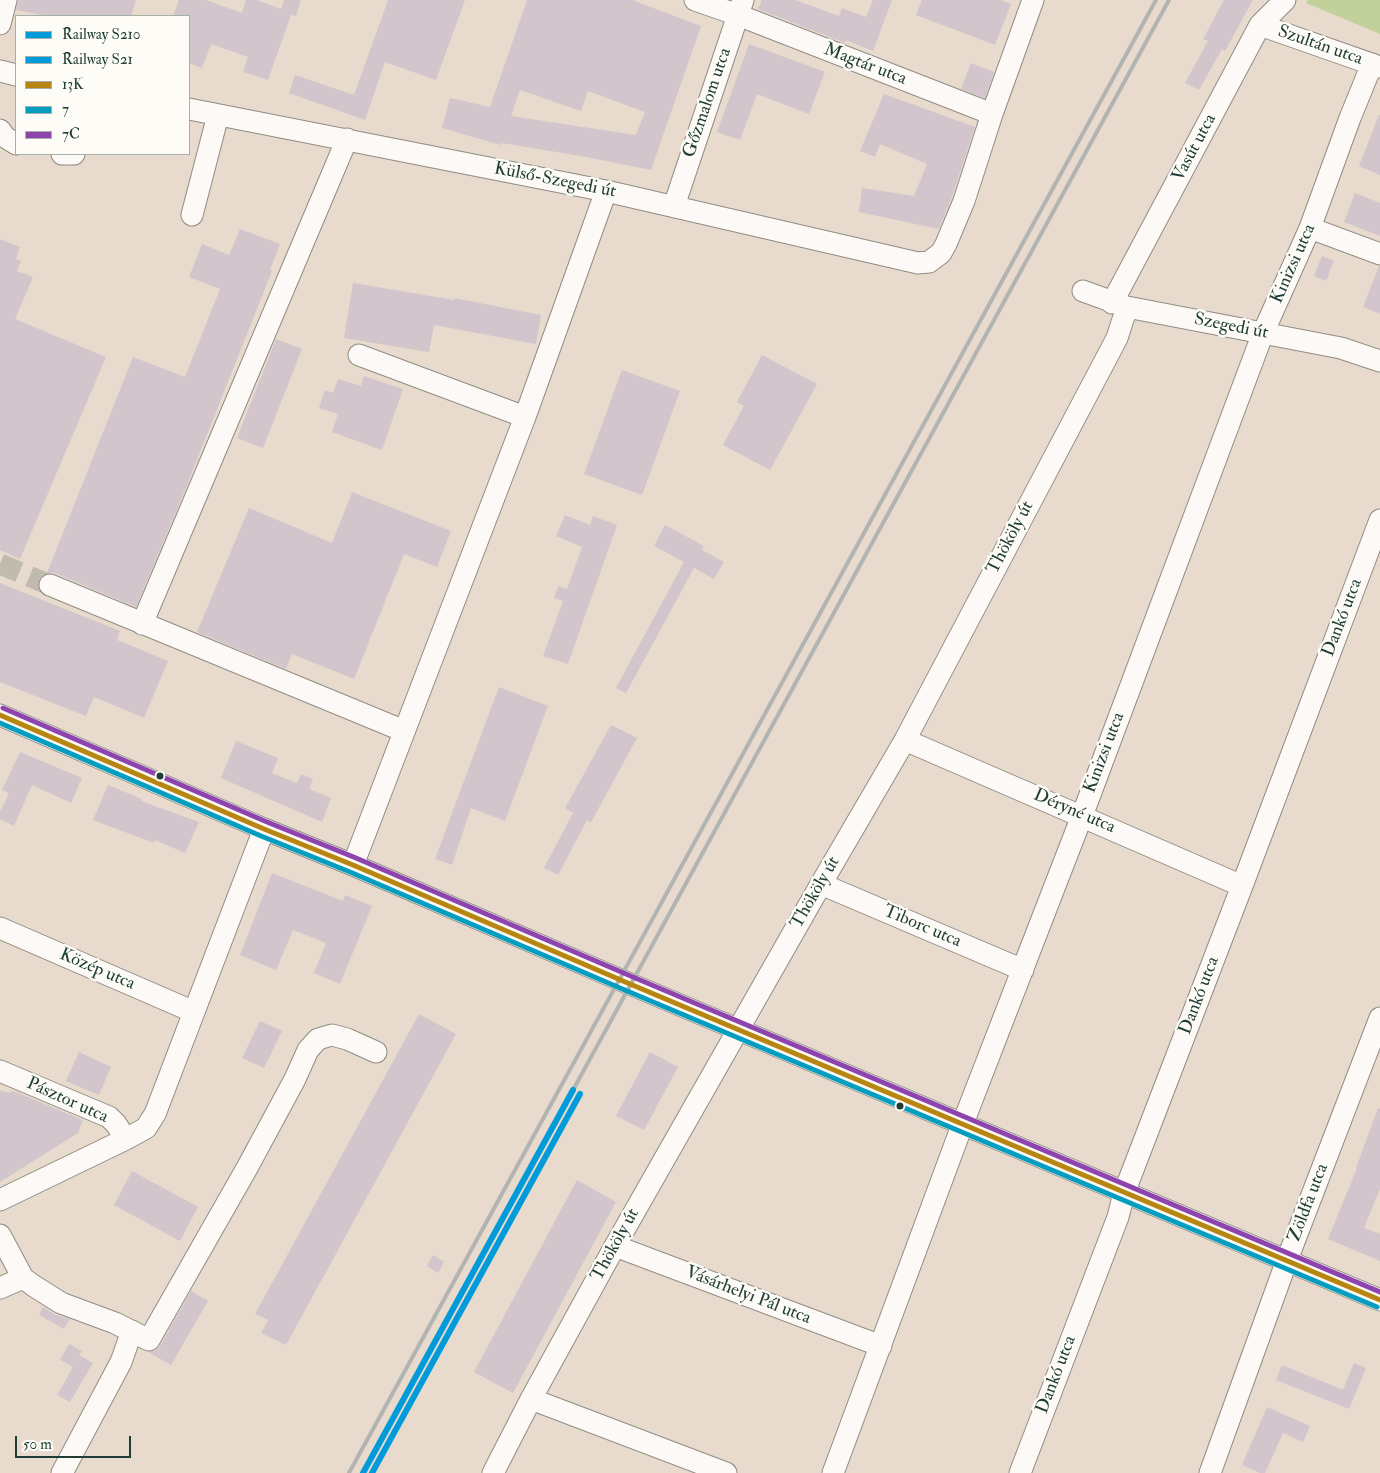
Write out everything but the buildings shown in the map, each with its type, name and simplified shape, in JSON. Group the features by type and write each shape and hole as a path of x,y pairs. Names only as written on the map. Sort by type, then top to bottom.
{"street":[{"path":"0,24 6,0"},
{"name":"Magtár utca","path":"695,0 741,7 992,114"},
{"path":"992,114 1033,0"},
{"name":"Vasút utca","path":"1120,305 1260,25 1283,1"},
{"name":"Gőzmalom utca","path":"674,206 741,7"},
{"name":"Szultán utca","path":"1260,25 1376,66"},
{"name":"Kinizsi utca","path":"833,1473 963,1123 1082,816 1263,332 1310,228 1350,118 1376,66"},
{"path":"0,71 15,75"},
{"name":"Külső-Szegedi út","path":"190,109 606,191 918,263 929,262 941,252 946,244 964,201 992,114"},
{"path":"192,215 218,115"},
{"path":"0,130 5,137 15,143"},
{"path":"142,624 346,139"},
{"path":"353,865 525,417 606,191"},
{"path":"1310,228 1380,254"},
{"name":"Szegedi út","path":"1083,291 1120,305 1340,348 1380,361"},
{"name":"Thököly út","path":"493,1473 531,1399 615,1246 905,740 1117,338 1120,305"},
{"path":"359,356 525,417"},
{"name":"Dankó utca","path":"1020,1473 1118,1217 1124,1193 1380,520"},
{"path":"50,585 404,731"},
{"path":"0,716 738,1030 1380,1300"},
{"name":"Déryné utca","path":"905,740 1242,886"},
{"path":"0,1200 146,1128 156,1114 264,829"},
{"name":"Tiborc utca","path":"821,884 1023,970"},
{"name":"Közép utca","path":"0,928 194,1012"},
{"name":"Zöldfa utca","path":"1210,1473 1287,1260 1380,1018"},
{"path":"0,1235 23,1278 61,1303 115,1323 149,1340 295,1079 308,1050 318,1039 332,1035 347,1039 376,1052"},
{"name":"Pásztor utca","path":"0,1071 109,1118 116,1124 126,1139"},
{"name":"Vásárhelyi Pál utca","path":"615,1246 880,1346"},
{"path":"0,1288 23,1278"},
{"path":"62,1473 121,1362 132,1331"},
{"path":"531,1399 726,1473"}],"green space":[{"path":"1308,0 1380,0 1380,34 1306,3"}],"tunnel":[{"path":"0,564 50,585"}],"railway":[{"path":"349,1473 1156,0"},
{"path":"573,1090 1169,0"}],"rail line":[{"name":"S210","path":"363,1473 573,1090"},
{"name":"S21","path":"372,1473 580,1094"}],"transit line":[{"name":"7C","path":"3,708 267,822 1380,1292"},
{"name":"13K","path":"0,715 264,829 1380,1300"},
{"name":"7","path":"0,723 261,836 1377,1307"}]}
